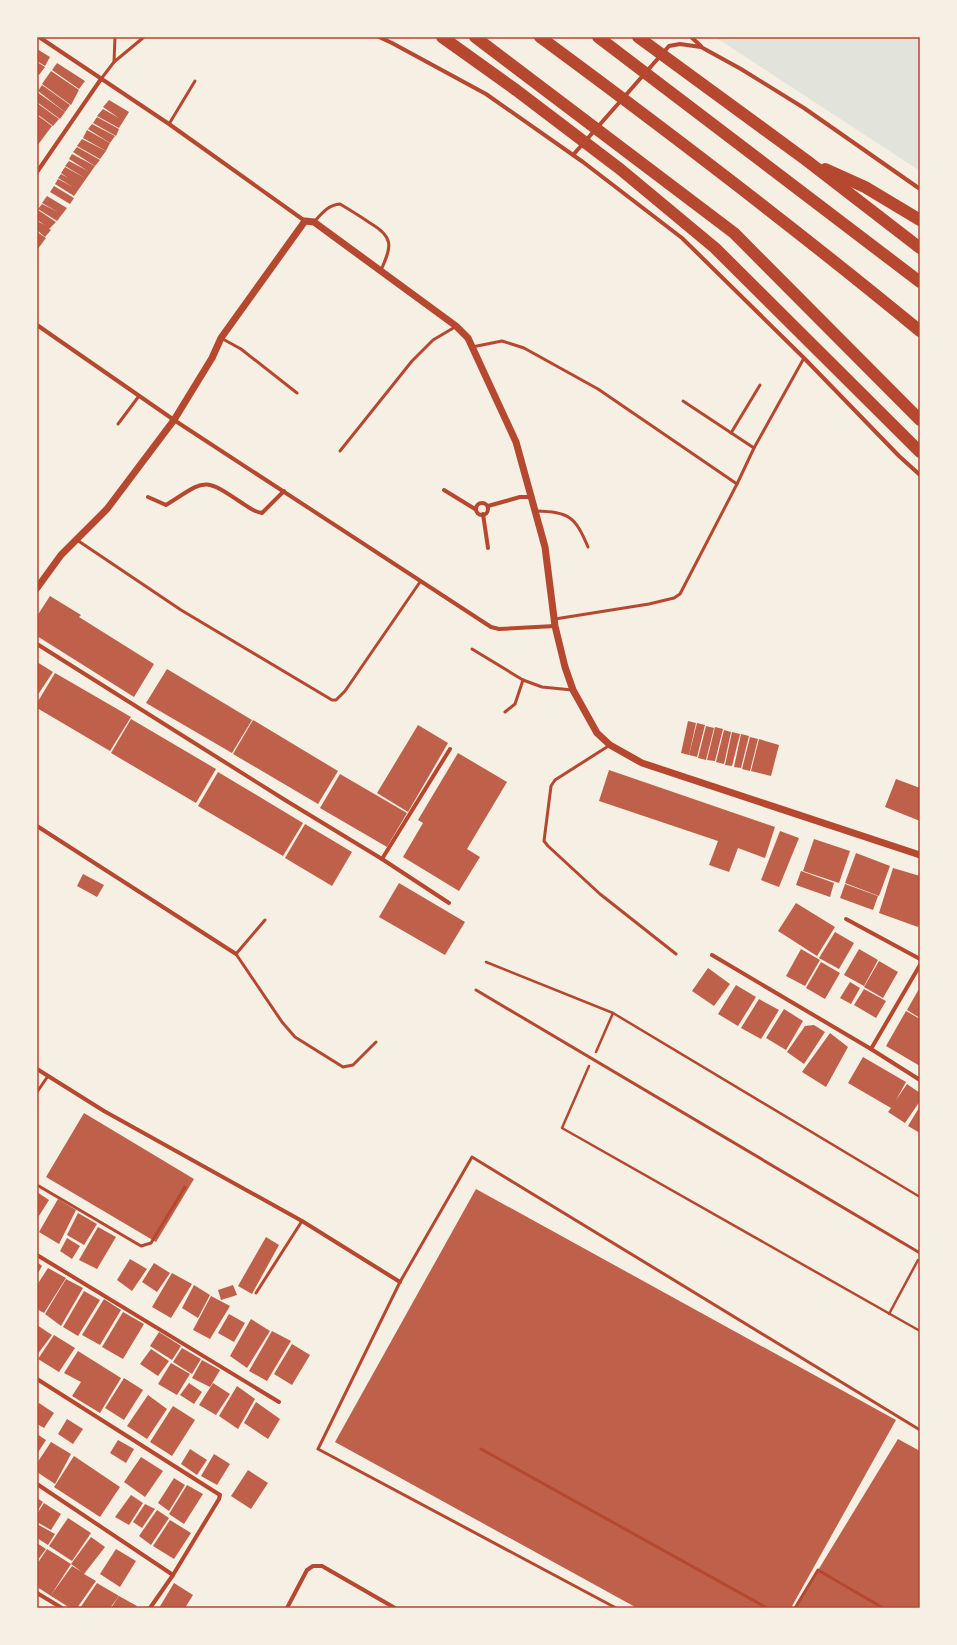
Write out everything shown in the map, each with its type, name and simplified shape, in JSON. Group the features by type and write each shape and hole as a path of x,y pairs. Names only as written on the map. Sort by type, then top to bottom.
{"highway":[{"path":"442,37 516,90 620,169 715,248 920,452"},
{"path":"475,37 734,233 920,420"},
{"path":"540,37 665,129 855,277 920,331"},
{"path":"598,37 920,282"},
{"path":"638,37 806,160 920,248"},
{"path":"806,160 866,187 920,220"}],"street":[{"path":"39,37 169,124 305,221 314,222 456,326 468,338 516,442 545,547 555,623 565,667 573,690 597,733 610,746 642,763 920,855"},
{"path":"379,37 486,94 573,155 682,238 920,475"},
{"path":"691,37 701,46 804,108 920,189"},
{"path":"573,155 669,46 680,44 701,46"},
{"path":"37,172 101,79"},
{"path":"37,588 76,539 107,509 174,420 212,358 221,338 305,221"},
{"path":"37,325 174,420 491,628 499,629 555,623"},
{"path":"148,497 166,505 194,486 204,484 218,487 254,511 262,513 284,491"},
{"path":"444,490 475,509 477,513 483,514 488,510 488,506"},
{"path":"488,506 520,497 532,497"},
{"path":"475,509 480,502 485,503 488,506"},
{"path":"483,514 488,548"},
{"path":"37,644 278,796 382,858 449,903"},
{"path":"382,858 450,749"},
{"path":"37,826 236,954"},
{"path":"846,918 920,959"},
{"path":"712,955 871,1049 920,1080"},
{"path":"871,1049 920,965"},
{"path":"37,1069 104,1111 302,1221 400,1282"},
{"path":"37,1255 279,1402"},
{"path":"37,1379 220,1495 173,1575 150,1608"},
{"path":"37,1484 173,1575"},
{"path":"286,1608 307,1570 313,1566 322,1566 395,1608"},
{"path":"37,1593 62,1608"}],"lane":[{"path":"114,62 115,37"},
{"path":"101,79 114,62 144,37"},
{"path":"169,124 194,81"},
{"path":"314,222 326,209 333,205 340,204 383,230 388,237 389,245 388,256 380,271"},
{"path":"340,451 412,361 433,340 456,326"},
{"path":"221,338 241,349 297,393"},
{"path":"472,347 502,341 524,348 598,389 737,484"},
{"path":"555,623 649,604 674,598 680,594 754,448 804,358"},
{"path":"731,433 760,385"},
{"path":"118,424 139,396"},
{"path":"683,401 754,448"},
{"path":"536,511 566,515 575,522 581,530 588,547"},
{"path":"76,539 181,610 332,700 336,700 345,691 420,582"},
{"path":"472,649 523,680 542,687 573,690"},
{"path":"505,712 515,704 523,680"},
{"path":"610,746 555,780 551,786 544,840 548,846 600,894 676,954"},
{"path":"265,920 236,954 282,1022 295,1037 343,1067 353,1065 376,1042"},
{"path":"476,990 920,1254"},
{"path":"37,1092 48,1076"},
{"path":"616,1608 318,1449 400,1282 472,1157 920,1430"},
{"path":"37,1185 141,1246 151,1243 186,1187"},
{"path":"256,1293 302,1221"},
{"path":"481,1449 767,1608"},
{"path":"795,1608 818,1570 883,1608"}],"path":[{"path":"486,962 613,1013 920,1197"},
{"path":"594,1056 613,1013"},
{"path":"591,1063 562,1128 920,1332"},
{"path":"889,1314 920,1254"}],"shaded area":[{"path":"715,37 920,37 920,171"}],"building":[{"path":"37,49 50,57 45,66 37,61"},
{"path":"37,62 45,67 39,75 37,73"},
{"path":"57,63 85,81 79,89 52,70"},
{"path":"51,71 79,90 71,105 42,84"},
{"path":"42,85 70,105 65,112 38,91"},
{"path":"37,92 65,112 60,119 37,102"},
{"path":"109,100 129,112 119,128 97,116 103,109 119,118 103,107"},
{"path":"37,103 59,119 53,126 37,114"},
{"path":"37,115 52,126 37,146 37,126"},
{"path":"97,117 119,129 116,136 93,123"},
{"path":"92,124 115,136 110,143 88,129"},
{"path":"87,130 110,143 106,151 83,138"},
{"path":"82,139 106,151 100,159 77,146"},
{"path":"77,147 100,160 95,166 73,152"},
{"path":"72,154 95,166 74,196 55,184 58,179 73,187 58,178 61,174 68,178 61,173 65,167 85,178 65,166 69,161 88,171 69,159"},
{"path":"54,186 74,198 70,204 50,192"},
{"path":"47,196 67,208 57,221 38,209 42,204 58,212 42,203"},
{"path":"38,210 56,222 49,229 51,230 45,237 37,230 37,221 45,225 37,220"},
{"path":"37,232 46,238 37,250"},
{"path":"50,596 81,615 79,617 154,664 134,697 37,636 37,616"},
{"path":"37,662 53,672 37,696"},
{"path":"167,669 252,720 232,753 146,703"},
{"path":"55,673 131,717 110,751 37,708 37,703"},
{"path":"131,719 216,769 196,803 111,753"},
{"path":"253,720 338,771 318,804 233,754"},
{"path":"688,721 696,723 689,755 681,753"},
{"path":"697,723 705,725 697,757 689,755"},
{"path":"418,725 448,743 408,812 377,793"},
{"path":"706,726 714,728 706,760 698,758"},
{"path":"715,727 723,729 715,761 707,760"},
{"path":"724,730 731,732 724,764 716,762"},
{"path":"732,732 740,734 732,766 725,765"},
{"path":"741,734 749,736 741,768 734,767"},
{"path":"750,737 758,739 750,771 742,769"},
{"path":"759,739 779,745 771,776 751,771"},
{"path":"458,753 507,782 467,849 480,857 459,891 403,857 423,823 418,820"},
{"path":"609,770 775,827 765,858 738,848 729,872 709,865 718,841 599,801"},
{"path":"218,772 303,823 283,856 198,806"},
{"path":"340,774 407,813 387,847 320,808"},
{"path":"896,779 920,788 920,821 885,807"},
{"path":"305,824 352,852 332,886 285,858"},
{"path":"780,831 799,838 779,887 761,880"},
{"path":"814,839 850,851 839,883 803,871"},
{"path":"856,853 890,866 879,896 845,883"},
{"path":"893,868 920,876 920,920 918,927 879,913"},
{"path":"801,871 834,883 830,897 796,885"},
{"path":"83,874 104,885 97,897 77,886"},
{"path":"399,883 465,922 445,955 379,917"},
{"path":"845,884 878,896 873,910 840,898"},
{"path":"796,903 835,927 817,956 778,931"},
{"path":"835,932 854,943 839,969 819,958"},
{"path":"801,949 820,960 805,986 786,976"},
{"path":"859,949 878,960 864,986 844,975"},
{"path":"879,961 898,972 883,998 864,987"},
{"path":"821,962 840,973 825,999 806,988"},
{"path":"708,968 730,984 714,1006 692,991"},
{"path":"850,982 860,988 851,1004 840,998"},
{"path":"736,985 756,997 738,1026 718,1014"},
{"path":"920,987 920,1018 907,1010"},
{"path":"864,989 886,1001 876,1018 854,1005"},
{"path":"759,999 779,1010 761,1039 741,1028"},
{"path":"784,1009 803,1021 786,1050 766,1038"},
{"path":"906,1011 920,1019 920,1066 886,1046"},
{"path":"814,1025 825,1032 804,1064 787,1052 805,1026"},
{"path":"830,1033 848,1047 826,1087 802,1072"},
{"path":"863,1057 906,1082 896,1100 907,1084 920,1093 920,1101 905,1123 888,1112 891,1108 848,1083"},
{"path":"920,1106 920,1133 908,1126"},
{"path":"84,1113 194,1179 156,1242 46,1177"},
{"path":"476,1189 896,1420 791,1608 637,1608 335,1442"},
{"path":"37,1192 49,1200 37,1219"},
{"path":"58,1199 76,1210 59,1244 39,1232"},
{"path":"78,1213 97,1224 84,1245 67,1235"},
{"path":"98,1227 116,1237 97,1269 79,1260"},
{"path":"266,1237 279,1245 252,1294 238,1286"},
{"path":"67,1238 80,1246 72,1259 60,1251"},
{"path":"130,1259 147,1269 132,1291 117,1280"},
{"path":"37,1262 42,1266 37,1275"},
{"path":"154,1263 170,1273 157,1292 142,1282"},
{"path":"48,1268 66,1278 44,1313 37,1309 37,1285"},
{"path":"172,1273 192,1284 171,1318 152,1307"},
{"path":"66,1279 83,1288 61,1326 45,1314"},
{"path":"194,1285 210,1295 198,1318 182,1308"},
{"path":"233,1285 237,1295 221,1300 218,1290"},
{"path":"84,1291 100,1300 78,1336 63,1327"},
{"path":"211,1296 230,1306 210,1339 193,1330"},
{"path":"104,1299 121,1310 100,1345 82,1335"},
{"path":"123,1312 144,1324 123,1359 102,1347"},
{"path":"229,1314 245,1323 234,1342 218,1333"},
{"path":"251,1319 270,1331 247,1368 230,1356"},
{"path":"37,1325 52,1335 37,1355"},
{"path":"272,1331 291,1341 267,1381 249,1371"},
{"path":"159,1332 181,1346 172,1360 150,1346"},
{"path":"54,1335 75,1348 59,1372 38,1359"},
{"path":"292,1344 310,1355 292,1385 274,1374"},
{"path":"182,1348 201,1359 192,1374 173,1362"},
{"path":"151,1349 169,1361 158,1376 140,1364"},
{"path":"78,1351 121,1378 100,1413 72,1396 81,1382 64,1373"},
{"path":"202,1360 220,1370 210,1387 192,1378"},
{"path":"171,1363 190,1374 177,1395 158,1384"},
{"path":"124,1378 143,1390 124,1420 105,1408"},
{"path":"189,1383 202,1392 194,1404 180,1395"},
{"path":"213,1383 230,1394 216,1415 199,1405"},
{"path":"237,1386 255,1399 238,1429 219,1416"},
{"path":"148,1395 167,1409 147,1439 127,1426"},
{"path":"256,1402 280,1419 268,1439 244,1423"},
{"path":"39,1403 54,1413 44,1428 37,1424 37,1406"},
{"path":"173,1406 195,1420 172,1456 150,1442"},
{"path":"67,1419 83,1429 73,1444 58,1434"},
{"path":"37,1434 46,1440 37,1454"},
{"path":"898,1439 920,1451 920,1608 795,1608"},
{"path":"118,1440 134,1449 126,1463 110,1453"},
{"path":"51,1442 71,1454 55,1484 37,1472 37,1463"},
{"path":"190,1449 207,1460 197,1475 181,1464"},
{"path":"214,1454 230,1464 217,1485 201,1476"},
{"path":"74,1456 120,1487 100,1517 54,1487"},
{"path":"141,1457 163,1471 145,1497 124,1482"},
{"path":"248,1470 268,1483 251,1509 231,1496"},
{"path":"174,1478 185,1485 169,1511 158,1503"},
{"path":"187,1485 203,1494 184,1524 169,1514"},
{"path":"131,1495 143,1503 129,1525 115,1517"},
{"path":"37,1498 43,1502 37,1512"},
{"path":"44,1503 61,1514 51,1530 37,1522 37,1514"},
{"path":"145,1504 155,1509 142,1528 133,1522"},
{"path":"157,1510 169,1518 151,1545 139,1536"},
{"path":"68,1518 91,1533 72,1561 49,1546"},
{"path":"170,1520 191,1533 174,1559 153,1546"},
{"path":"37,1524 55,1534 48,1545 37,1538"},
{"path":"91,1537 105,1547 84,1574 96,1581 77,1608 70,1608 37,1587 37,1564 47,1549 71,1564","holes":["71,1564 82,1572 72,1566 51,1595"]},
{"path":"37,1543 46,1549 37,1561"},
{"path":"116,1549 136,1561 120,1587 100,1574"},
{"path":"97,1583 119,1596 110,1608 80,1608"},
{"path":"174,1583 193,1595 185,1608 159,1608"},
{"path":"119,1596 137,1606 135,1608 111,1608"}]}
